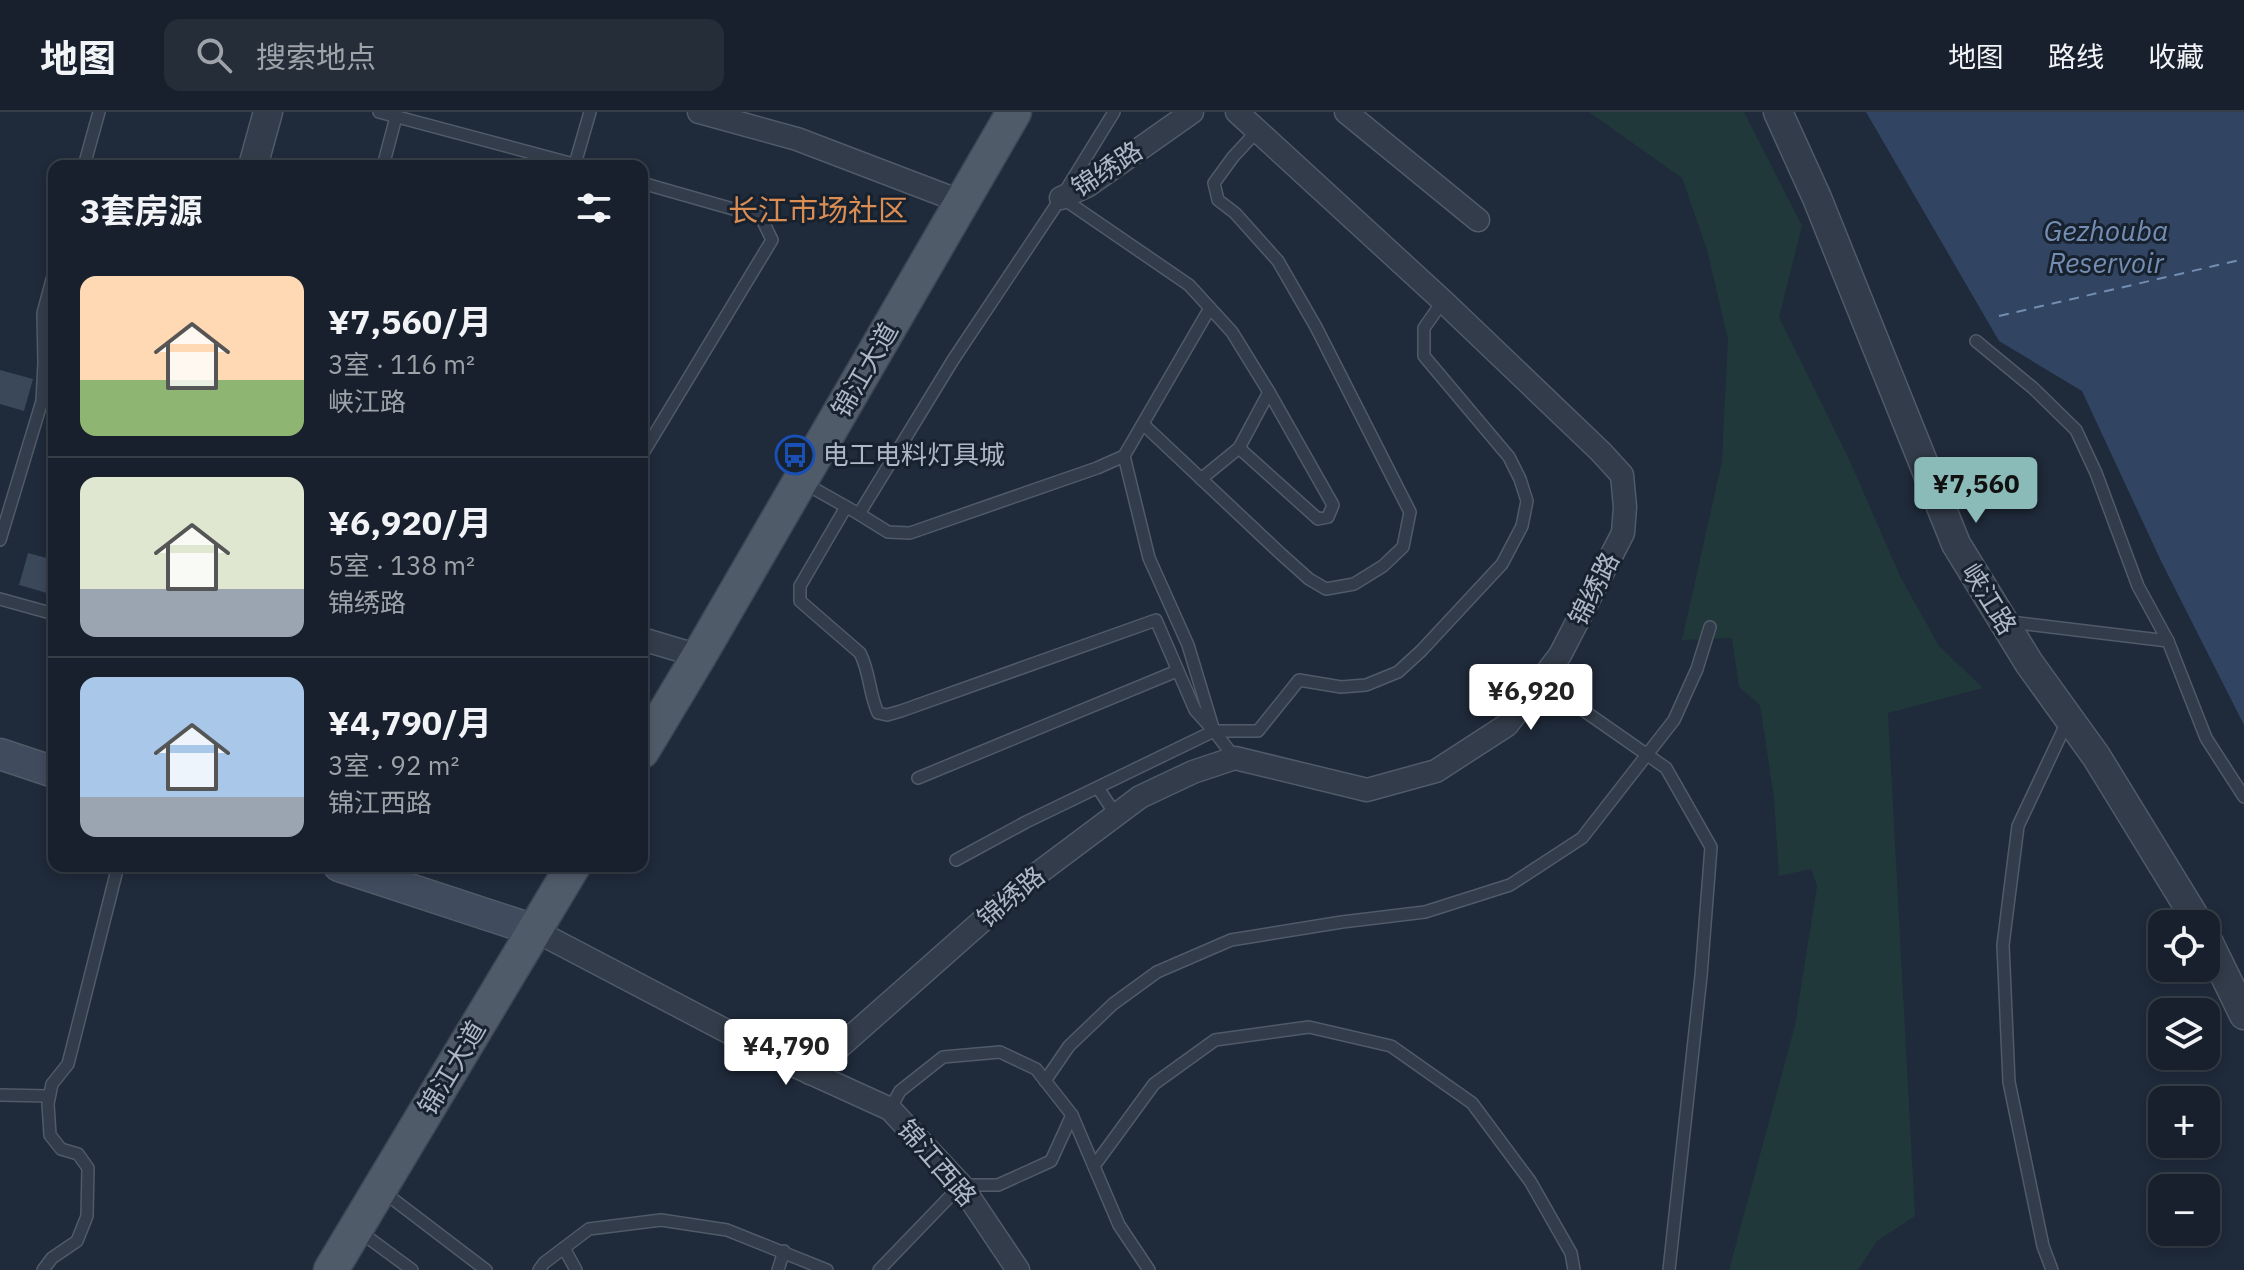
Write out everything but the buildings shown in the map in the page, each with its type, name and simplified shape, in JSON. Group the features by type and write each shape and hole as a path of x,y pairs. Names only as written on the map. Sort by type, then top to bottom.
{"main road":[{"name":"锦江大道","path":"648,741 1014,112"},
{"path":"0,754 48,770"},
{"path":"357,872 534,930"},
{"name":"锦江大道","path":"331,1270 569,872"}],"street":[{"path":"255,160 268,112"},
{"path":"699,112 797,139 962,202"},
{"name":"锦绣路","path":"1061,198 1087,186 1192,112"},
{"name":"锦绣路","path":"810,1073 1025,883 1140,797 1193,772 1235,758 1367,790 1436,771 1507,725 1560,655 1623,533 1625,507 1622,475 1601,452 1443,301 1237,112"},
{"path":"1346,112 1478,220"},
{"name":"峡江路","path":"1778,112 1817,198 1956,544 2029,663 2096,756 2190,910"},
{"path":"648,641 699,656"},
{"name":"锦江西路","path":"534,930 778,1058 890,1109 961,1185 1018,1270"},
{"path":"2220,966 2244,1015"}],"lane":[{"path":"86,160 99,112"},
{"path":"379,112 559,160"},
{"path":"579,160 590,112"},
{"path":"859,514 953,360 1114,112"},
{"path":"385,160 396,117"},
{"path":"1144,425 1300,571 1326,589 1354,584 1383,566 1403,547 1410,512 1316,327 1278,261 1235,213 1218,200 1214,183 1257,131"},
{"path":"648,185 761,217 772,240 648,445"},
{"path":"1061,198 1189,285 1232,332 1333,505 1328,517 1318,519 1239,448"},
{"path":"48,294 43,313 48,348"},
{"path":"956,860 1026,822 1214,731 1258,731 1299,680 1341,687 1366,685 1398,672 1502,564 1522,526 1527,501 1509,457 1424,356 1424,328 1443,301"},
{"path":"800,481 888,532 910,533 1097,468 1124,456 1210,308"},
{"path":"1976,341 2033,388 2076,430 2096,473 2138,586 2168,641 2206,738 2244,797"},
{"path":"0,540 42,401 48,362"},
{"path":"1201,479 1239,448 1269,392"},
{"path":"1124,456 1149,558 1188,645 1214,731"},
{"path":"846,507 800,586 800,601 860,653 878,713 887,715 901,711 1156,620 1195,710 1235,758"},
{"path":"0,599 48,612"},
{"path":"2003,622 2168,641"},
{"path":"1045,1081 1069,1046 1113,1004 1157,972 1231,940 1425,912 1510,885 1582,838 1674,720 1697,669 1710,627"},
{"path":"918,778 1177,671"},
{"path":"1570,701 1666,768 1711,847 1701,976 1669,1270"},
{"path":"2052,1270 2043,1246 2009,1082 2003,945 2018,826 2068,718"},
{"path":"1098,788 1116,815"},
{"path":"43,1270 52,1258 77,1241 87,1216 88,1168 78,1154 61,1149 50,1135 49,1096 52,1084 68,1064 116,872"},
{"path":"1094,1166 1154,1084 1215,1040 1309,1027 1391,1046 1472,1103 1530,1181 1571,1253 1574,1270"},
{"path":"890,1109 900,1091 943,1057 1000,1052 1036,1069 1072,1115 1119,1225 1149,1270"},
{"path":"0,1095 49,1096"},
{"path":"879,1270 961,1185 998,1185 1051,1161 1072,1115"},
{"path":"379,1189 486,1270"},
{"path":"539,1270 589,1229 661,1220 727,1230 827,1270"},
{"path":"355,1229 412,1270"},
{"path":"564,1248 576,1270"},
{"path":"778,1270 784,1251"}],"green space":[{"path":"1589,112 1744,112 1802,226 1779,317 1849,459 1900,576 1939,646 1983,688 1888,713 1915,1216 1877,1241 1858,1270 1729,1270 1795,1025 1817,886 1811,869 1779,876 1774,798 1760,705 1739,687 1732,638 1682,640 1722,461 1728,339 1707,250 1682,178"}],"water":[{"name":"Gezhouba Reservoir","path":"1866,112 2244,112 2244,725 2161,561 2082,391 1999,341"}],"ferry route":[{"path":"1999,316 2244,259"}],"place":[{"name":"电工电料灯具城","path":"795,455"}],"district":[{"name":"长江市场社区","path":"818,211"}]}
